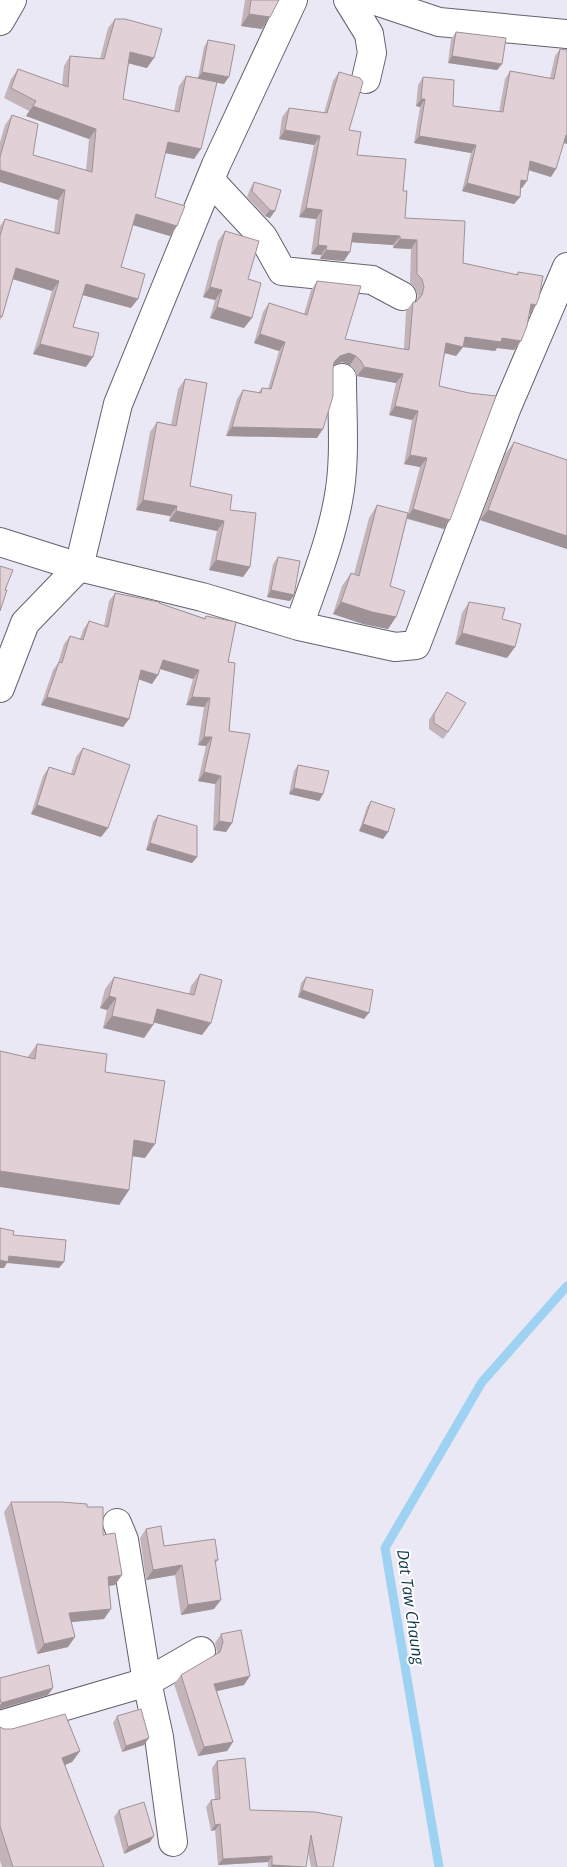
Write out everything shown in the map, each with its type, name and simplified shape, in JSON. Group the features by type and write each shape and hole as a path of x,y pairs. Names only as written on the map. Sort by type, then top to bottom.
{"street":[{"path":"0,21 12,0"},
{"path":"0,688 25,623 79,567 118,404 210,180 293,0"},
{"path":"348,0 369,34 372,53 366,79"},
{"path":"373,0 440,22 567,34"},
{"path":"210,180 264,237 282,271 372,280 402,296"},
{"path":"0,542 79,567 202,597 299,626 395,647 416,645 507,407 561,302 567,267"},
{"path":"299,626 326,547 338,500 342,463 342,378"},
{"path":"117,1523 124,1540 146,1682 159,1738 173,1842"},
{"path":"0,1725 146,1682 201,1651"}],"building":[{"path":"251,0 279,0 270,17 249,14"},
{"path":"115,19 125,19 162,29 154,58 130,52 123,99 179,112 186,76 217,82 201,149 168,142 155,197 185,206 177,226 136,214 121,267 145,274 138,299 86,284 73,327 99,333 93,357 40,344 59,281 16,268 2,317 0,316 0,236 5,219 59,234 65,190 0,170 0,157 12,115 38,124 33,155 92,172 96,129 33,106 36,101 11,88 18,69 68,87 70,56 104,59"},
{"path":"456,32 506,38 502,64 452,56"},
{"path":"208,40 235,45 229,77 202,72"},
{"path":"560,49 567,50 567,135 556,169 530,161 527,181 521,180 520,197 467,183 476,145 419,136 425,99 421,99 423,77 454,80 453,106 503,112 510,71 554,79"},
{"path":"339,72 360,78 363,82 349,130 361,132 357,155 406,159 403,191 407,191 405,218 465,221 463,263 518,275 518,272 543,276 539,298 536,305 531,304 527,326 521,341 502,338 501,342 465,337 463,347 446,343 439,386 469,393 496,396 450,520 413,509 427,458 410,455 418,411 395,406 403,374 364,367 356,356 349,353 340,356 334,362 333,396 323,429 232,427 243,390 261,393 262,388 271,389 285,342 260,334 269,303 307,315 317,281 361,286 345,339 409,350 413,302 416,302 422,295 424,287 422,279 417,274 417,240 400,239 400,236 353,233 350,252 326,250 327,246 318,245 322,210 306,208 320,136 285,130 289,108 327,113"},
{"path":"254,182 281,190 275,211 270,210 252,191"},
{"path":"225,231 259,241 248,279 261,283 252,318 217,307 222,290 210,287"},
{"path":"185,379 207,383 190,486 232,495 230,510 256,513 250,567 216,560 224,521 176,511 177,506 143,500 157,422 176,426"},
{"path":"514,442 567,460 567,536 488,510"},
{"path":"377,505 408,513 390,586 405,591 396,617 341,602 351,573 359,576"},
{"path":"278,557 300,561 294,595 271,590"},
{"path":"0,566 13,570 5,590 7,590 0,611"},
{"path":"115,593 159,602 205,619 206,616 236,622 228,662 235,663 229,731 250,734 232,823 219,821 221,776 204,772 212,737 204,737 210,698 192,697 199,670 163,660 158,675 141,670 129,719 47,697 59,662 62,663 70,636 83,640 89,621 108,627"},
{"path":"469,602 505,608 502,619 521,624 515,647 462,633"},
{"path":"447,692 466,703 448,732 434,723 434,714"},
{"path":"83,748 130,765 108,828 37,805 49,767 74,775"},
{"path":"298,765 329,771 323,794 294,788"},
{"path":"371,801 395,809 388,832 363,824"},
{"path":"158,815 197,826 197,857 150,843"},
{"path":"200,974 222,980 211,1023 157,1009 153,1025 112,1016 116,998 109,996 114,977 194,995"},
{"path":"306,977 373,990 369,1013 302,990"},
{"path":"37,1044 107,1054 105,1072 165,1081 155,1144 134,1140 129,1190 0,1171 0,1051 35,1059"},
{"path":"0,1228 14,1231 13,1235 66,1240 64,1262 9,1256 8,1262 0,1260"},
{"path":"11,1502 61,1502 87,1504 87,1507 103,1507 103,1535 115,1533 122,1575 108,1577 111,1609 69,1613 75,1637 44,1644"},
{"path":"161,1526 164,1546 215,1539 218,1560 215,1560 221,1600 188,1605 182,1565 153,1570 146,1529"},
{"path":"241,1630 250,1676 214,1684 233,1742 204,1747 181,1675 220,1652 223,1642 221,1634"},
{"path":"49,1665 53,1688 1,1703 0,1678"},
{"path":"141,1709 149,1738 126,1746 117,1716"},
{"path":"65,1714 80,1751 62,1758 104,1867 13,1867 0,1826 0,1727 12,1729"},
{"path":"245,1758 250,1810 315,1812 342,1817 333,1867 317,1867 311,1835 306,1867 272,1865 272,1856 223,1859 220,1824 215,1825 211,1800 220,1799 217,1761"},
{"path":"144,1802 154,1836 128,1847 119,1810"}],"waterway":[{"name":"Dat Taw Chaung","path":"439,1867 385,1548 482,1382 567,1286"}]}
